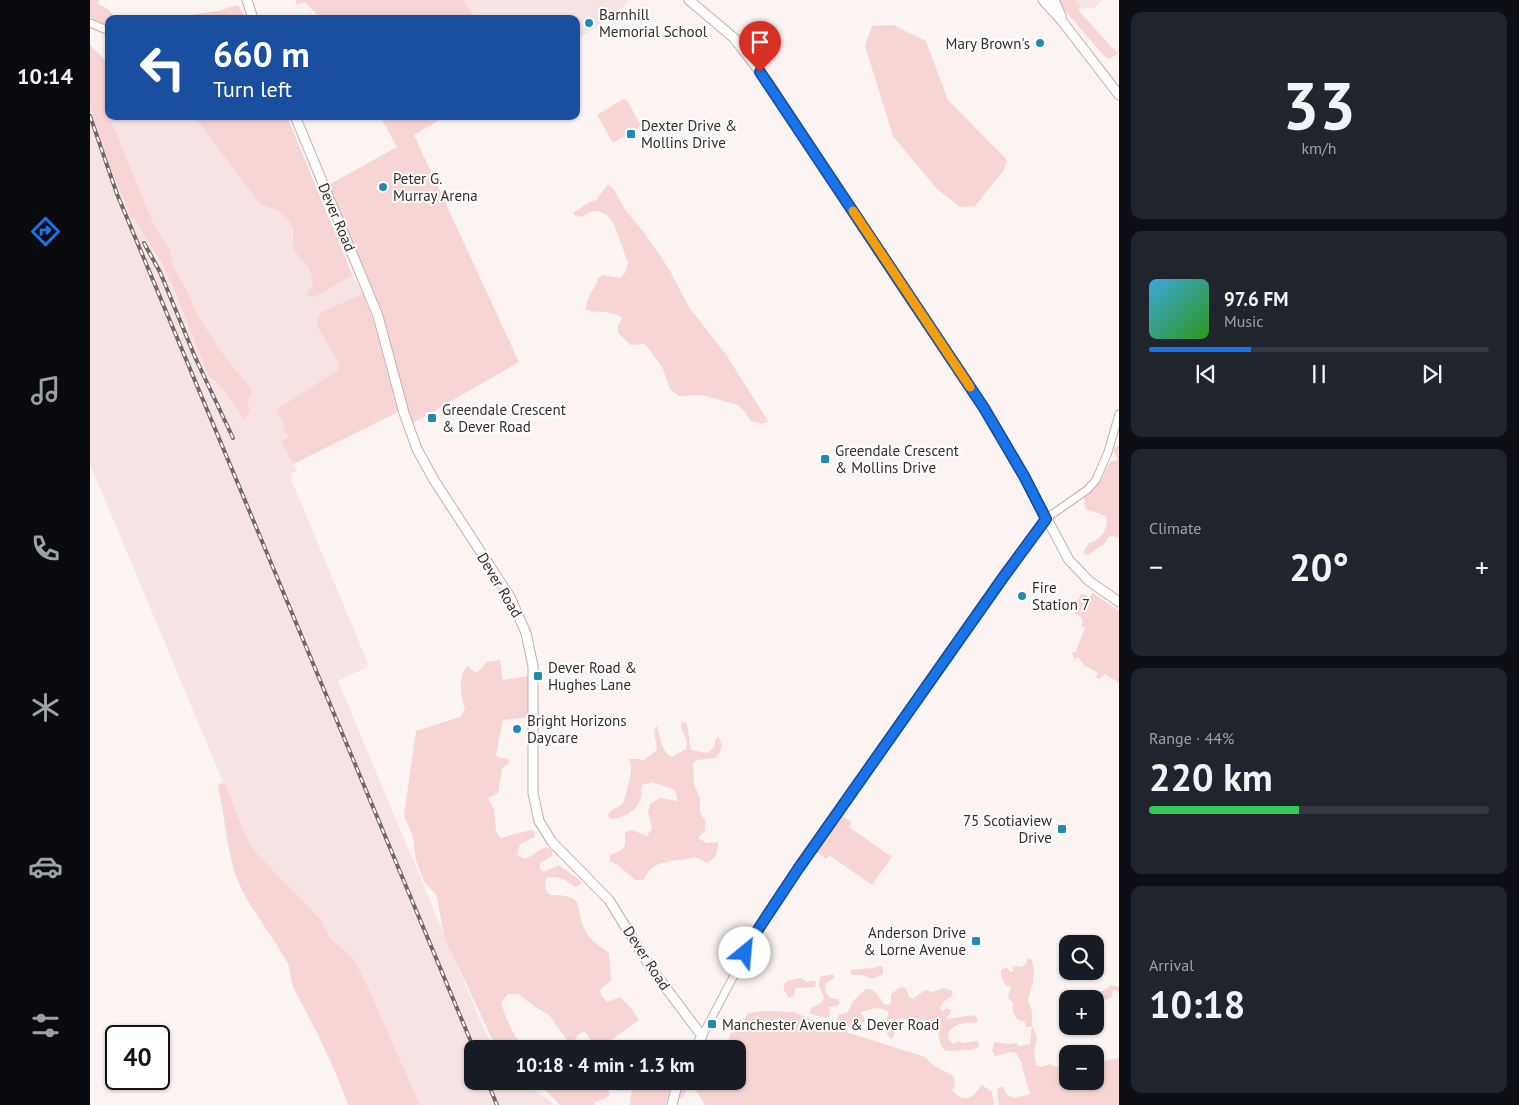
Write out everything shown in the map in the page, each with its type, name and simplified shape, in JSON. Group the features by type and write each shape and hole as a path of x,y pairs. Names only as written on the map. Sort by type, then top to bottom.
{"main road":[{"path":"247,0 252,15"},
{"path":"689,0 734,38 770,85 984,408 1024,476 1065,554 1089,581 1119,602"},
{"path":"1043,0 1062,21 1119,95"},
{"path":"1054,0 1062,21"},
{"name":"Dever Road","path":"296,120 378,316 404,414 417,448 434,480 510,597 526,633 533,666 533,793 539,821 552,842 609,900 651,968 702,1036"},
{"path":"700,1040 702,1036"},
{"path":"672,1105 676,1090"}],"street":[{"path":"92,23 105,29"},
{"path":"702,1036 771,909 996,588 1046,519 1087,490 1096,480 1108,452 1119,414"}],"shaded area":[{"path":"90,0 99,0 98,4 106,8 113,15 105,15 105,24 90,18"},
{"path":"295,0 463,0 473,15 317,15 304,2 297,5"},
{"name":"Barnhill Memorial School","path":"463,0 628,0 620,12 580,37 580,15 473,15"},
{"path":"1059,0 1075,0 1081,7 1078,10 1116,52 1119,50 1119,52 1110,59 1104,56 1063,8"},
{"path":"1075,0 1103,0 1093,9 1081,7"},
{"path":"238,5 244,15 190,15 217,11"},
{"path":"893,25 926,41 948,100 1007,160 1004,170 975,206 960,207 937,189 893,136 865,46 872,26"},
{"path":"90,45 105,60 105,120 111,120 155,227 169,248 174,267 196,313 223,354 253,392 248,400 250,411 244,420 224,390 208,375 162,264 133,217 131,217 105,155 90,104"},
{"path":"623,99 627,100 641,126 613,143 597,115"},
{"path":"90,104 105,155 131,217 133,217 167,274 208,375 226,392 244,420 250,405 248,400 253,392 223,354 196,313 174,267 169,248 155,227 111,120 197,120 263,205 277,210 289,221 293,229 292,237 310,268 313,286 308,291 308,296 310,297 352,274 363,294 319,314 317,324 338,362 337,371 286,426 289,437 282,442 297,471 292,473 291,479 369,666 338,681 490,1040 464,1040 464,1090 534,1090 554,1105 420,1105 355,961 331,939 321,920 261,861 246,837 90,464"},
{"path":"197,120 289,120 352,274 351,276 314,297 308,296 307,292 313,286 309,267 295,252 293,229 289,221 277,210 260,204"},
{"path":"382,120 439,120 414,135 519,362 408,426 387,349 325,187 397,147"},
{"path":"608,184 613,188 626,211 643,231 669,269 689,307 727,356 768,421 762,424 751,421 738,405 702,395 679,396 670,389 662,367 645,344 631,345 618,333 618,326 622,318 609,313 586,310 587,302 598,278 603,275 620,278 625,273 628,263 614,224 607,215 598,211 590,212 582,217 574,215 574,212 596,200"},
{"path":"363,294 374,323 398,412 293,464 281,441 289,437 283,427 285,425 276,410 337,371 339,364 319,329 317,324 318,316 321,312"},
{"path":"1119,445 1119,538 1108,537 1104,545 1086,555 1083,552 1089,543 1097,540 1105,531 1107,518 1085,508 1084,498 1102,478 1110,462 1118,460 1113,449"},
{"path":"1093,593 1119,611 1119,683 1105,674 1100,679 1096,677 1098,673 1084,665 1078,657 1075,659 1071,652 1075,653 1085,628 1081,626 1083,622 1081,617 1075,613 1075,607 1081,594 1087,595 1087,600 1089,601"},
{"path":"500,660 503,680 528,676 528,717 503,720 496,755 499,758 509,760 509,763 502,768 498,793 488,798 494,809 496,831 500,838 531,830 535,832 535,837 520,844 517,855 525,859 546,847 552,850 552,856 540,863 540,869 543,872 559,865 581,881 581,884 575,887 561,879 554,877 546,878 545,888 550,895 570,897 578,904 586,932 593,941 609,953 611,980 600,990 601,995 607,1002 620,997 639,1020 611,1040 591,1040 584,1031 574,1040 567,1040 549,1015 518,994 508,994 501,1002 505,1015 519,1040 493,1040 445,939 436,894 424,882 416,860 413,837 404,815 416,731 460,717 465,709 461,687 464,671 467,666 477,673 487,662"},
{"path":"682,723 686,723 687,726 691,750 707,753 714,748 718,736 722,745 716,758 697,760 693,763 694,784 700,798 700,812 705,821 705,831 698,838 707,843 718,842 717,852 713,859 707,863 695,857 659,864 648,873 644,880 635,880 610,861 610,855 620,851 625,845 625,832 632,830 647,836 652,828 648,811 650,804 660,798 678,801 675,790 652,782 642,785 641,798 633,810 617,818 612,819 607,816 610,811 621,805 624,801 631,770 629,759 643,761 657,750 654,730 657,726 663,747 668,754 672,757 686,749 687,742 681,727"},
{"path":"220,783 225,784 246,837 256,853 321,920 331,939 355,961 420,1105 348,1105 324,1047 293,988 287,962 238,881 229,847 218,788"},
{"path":"842,816 852,822 849,827 892,857 872,885 829,855 826,859 817,852"},
{"path":"1028,958 1032,960 1034,971 1028,1000 1032,1011 1032,1025 1037,1037 1034,1054 1036,1065 1042,1067 1050,1064 1059,1067 1059,1090 1104,1090 1104,1061 1119,1058 1119,1105 999,1105 997,1089 1003,1086 1006,1094 1014,1098 1030,1094 1022,1063 1016,1053 1011,1052 995,1056 992,1050 995,1042 1017,1043 1018,1046 1030,1044 1032,1027 1026,1027 1025,1021 1018,1020 1013,1012 1013,1003 1008,998 1011,986 1006,986 1001,976 1001,970 1007,967 1010,972 1013,972 1013,966 1021,967 1026,964"},
{"path":"883,967 883,974 872,979 850,973 852,970"},
{"path":"833,974 835,978 826,983 826,992 831,998 838,999 840,1003 837,1006 829,1007 829,1018 810,1013 811,1008 821,1003 824,998 819,985 820,977"},
{"path":"800,978 807,982 814,980 816,982 815,987 795,988 794,996 789,998 784,990 784,984 787,981"},
{"path":"1111,985 1119,987 1119,992 1113,990 1112,996 1108,1000 1104,999 1104,990"},
{"path":"902,987 906,988 909,997 913,999 925,990 933,992 943,988 953,991 952,996 943,1002 940,1008 942,1012 946,1008 951,1010 950,1014 946,1017 947,1019 974,1015 978,1019 975,1023 964,1023 953,1027 948,1033 949,1040 954,1044 958,1041 963,1043 977,1041 979,1047 972,1050 946,1051 940,1043 937,1031 934,1029 919,1030 911,1021 901,1018 896,1021 894,1036 891,1039 886,1029 889,1013 879,1008 861,1012 864,1017 862,1028 849,1027 837,1021 838,1015 848,1012 853,1001 866,989 875,992 884,1004 889,1005 891,1003 891,994"},
{"path":"767,1011 794,1012 824,1025 925,1057 935,1066 954,1077 955,1085 952,1090 957,1095 968,1098 982,1085 992,1092 994,1105 705,1105 694,1090 746,1090 746,1040 729,1040 730,1034 745,1023 743,1022 748,1013"},
{"path":"545,1090 608,1090 610,1094 605,1099 595,1102 594,1105 560,1105"},
{"path":"632,1090 670,1090 666,1105 630,1105"},
{"path":"681,1090 687,1090 682,1098 678,1097"}],"railway":[{"path":"90,116 117,194 470,1040"},
{"path":"144,243 160,272 195,357 233,438"},
{"path":"491,1090 497,1105"}],"slow traffic":[{"path":"853,211 970,387"}],"place":[{"name":"Barnhill Memorial School","path":"589,23"},
{"name":"Mary Brown's","path":"1040,43"},
{"name":"Dexter Drive & Mollins Drive","path":"631,134"},
{"name":"Peter G. Murray Arena","path":"383,187"},
{"name":"Greendale Crescent & Dever Road","path":"432,418"},
{"name":"Greendale Crescent & Mollins Drive","path":"825,459"},
{"name":"Fire Station 7","path":"1022,596"},
{"name":"Dever Road & Hughes Lane","path":"538,676"},
{"name":"Bright Horizons Daycare","path":"517,729"},
{"name":"75 Scotiaview Drive","path":"1062,829"},
{"name":"Anderson Drive & Lorne Avenue","path":"976,941"},
{"name":"Manchester Avenue & Dever Road","path":"712,1024"}],"route":[{"path":"745,953 759,928 798,869 1046,519 1024,476 984,408 760,72"}]}
